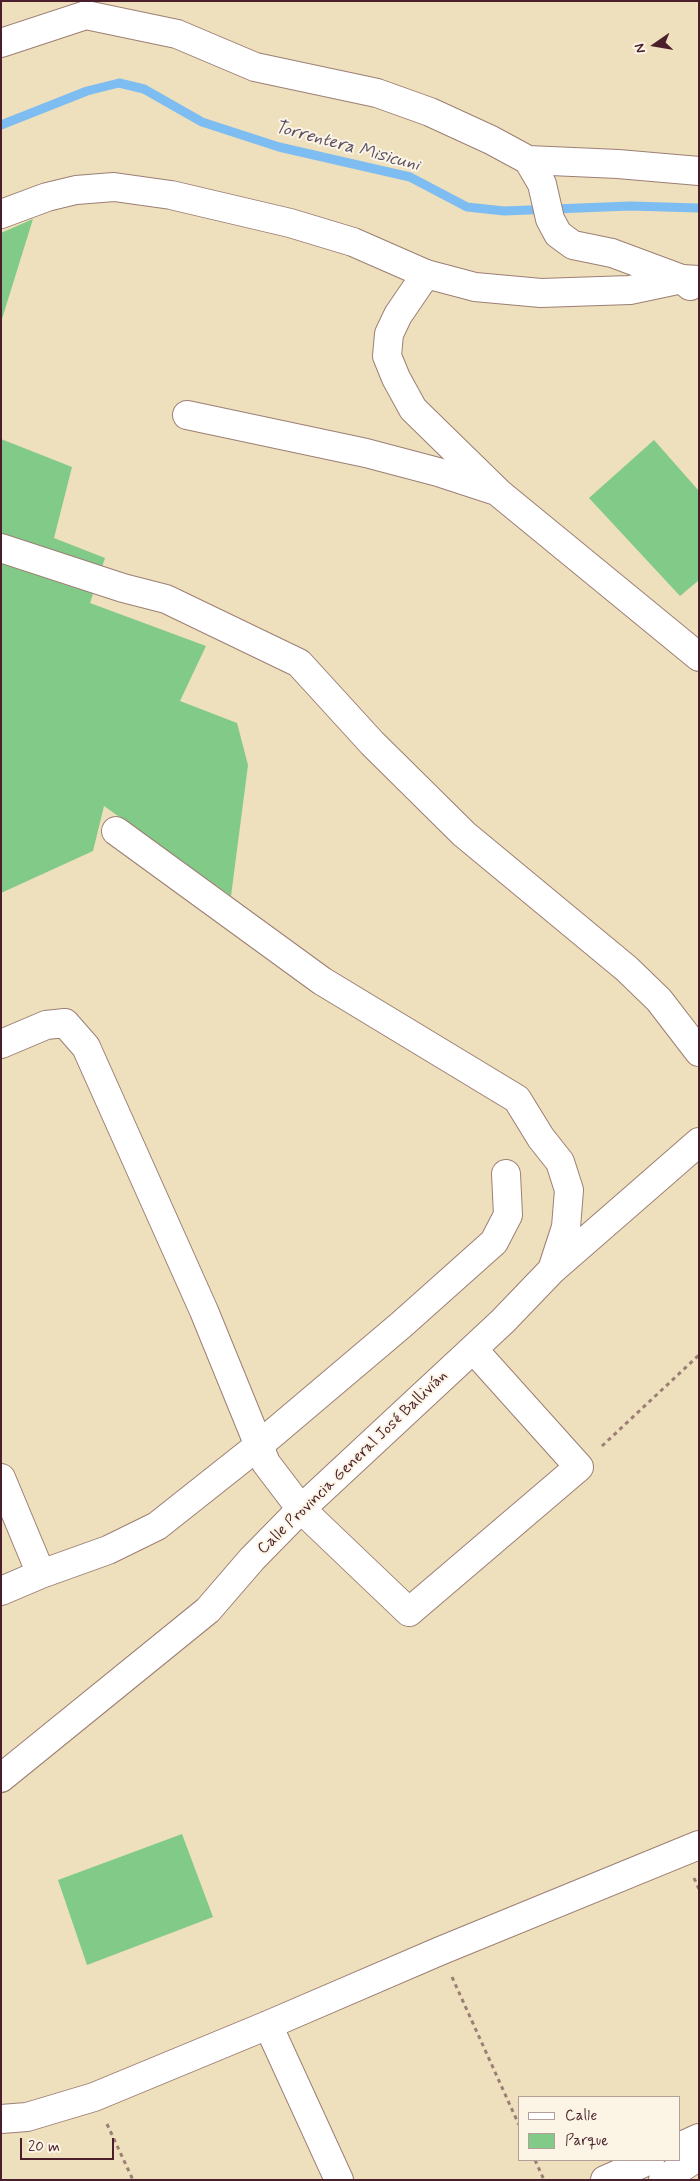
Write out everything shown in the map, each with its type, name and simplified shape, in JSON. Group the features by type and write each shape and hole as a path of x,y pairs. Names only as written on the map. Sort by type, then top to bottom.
{"street":[{"path":"1,43 86,15 177,34 256,67 376,93 421,109 491,140 528,160 618,164 699,172"},
{"path":"528,160 542,184 550,219 558,234 573,245 612,253 693,284"},
{"path":"1,214 47,197 76,190 114,187 161,194 290,223 344,239 426,274 475,287 541,293 630,290 693,284"},
{"path":"426,274 398,315 389,334 388,356 396,378 414,409 499,492 699,657"},
{"path":"187,415 366,453 438,472 499,492"},
{"path":"1,548 123,588 166,599 299,663 372,743 464,834 627,969 659,1000 699,1052"},
{"path":"116,831 322,981 517,1098 541,1138 560,1162 569,1190 566,1227 551,1271"},
{"path":"1,1044 46,1025 65,1023 86,1047 204,1311 266,1463 301,1509 409,1612 579,1467 473,1349"},
{"name":"Calle Provincia General José Ballivián","path":"1,1778 208,1610 252,1559 301,1509 473,1349 551,1271 699,1142"},
{"path":"1,1591 41,1574 108,1550 157,1526 258,1446 401,1325 494,1242 508,1215 506,1174"},
{"path":"1,1478 41,1574"},
{"path":"1,2120 27,2117 94,2097 440,1951 699,1845"},
{"path":"268,2025 339,2180"},
{"path":"680,2147 699,2138"},
{"path":"663,2180 699,2156"},
{"path":"605,2180 648,2161"}],"path":[{"path":"579,1467 699,1355"},
{"path":"440,1951 518,2123"},
{"path":"94,2097 133,2180"},
{"path":"535,2161 544,2180"}],"green space":[{"path":"33,219 1,322 1,233"},
{"path":"1,439 72,467 54,538 105,558 90,603 206,646 180,701 237,723 248,765 231,896 104,806 93,851 1,893"},
{"path":"654,440 699,491 699,580 680,596 589,498"},
{"path":"182,1834 213,1917 87,1965 58,1880"}],"waterway":[{"name":"Torrentera Misicuni","path":"1,125 87,91 119,83 144,89 202,122 279,147 410,177 467,207 504,211 630,206 699,208"}]}
